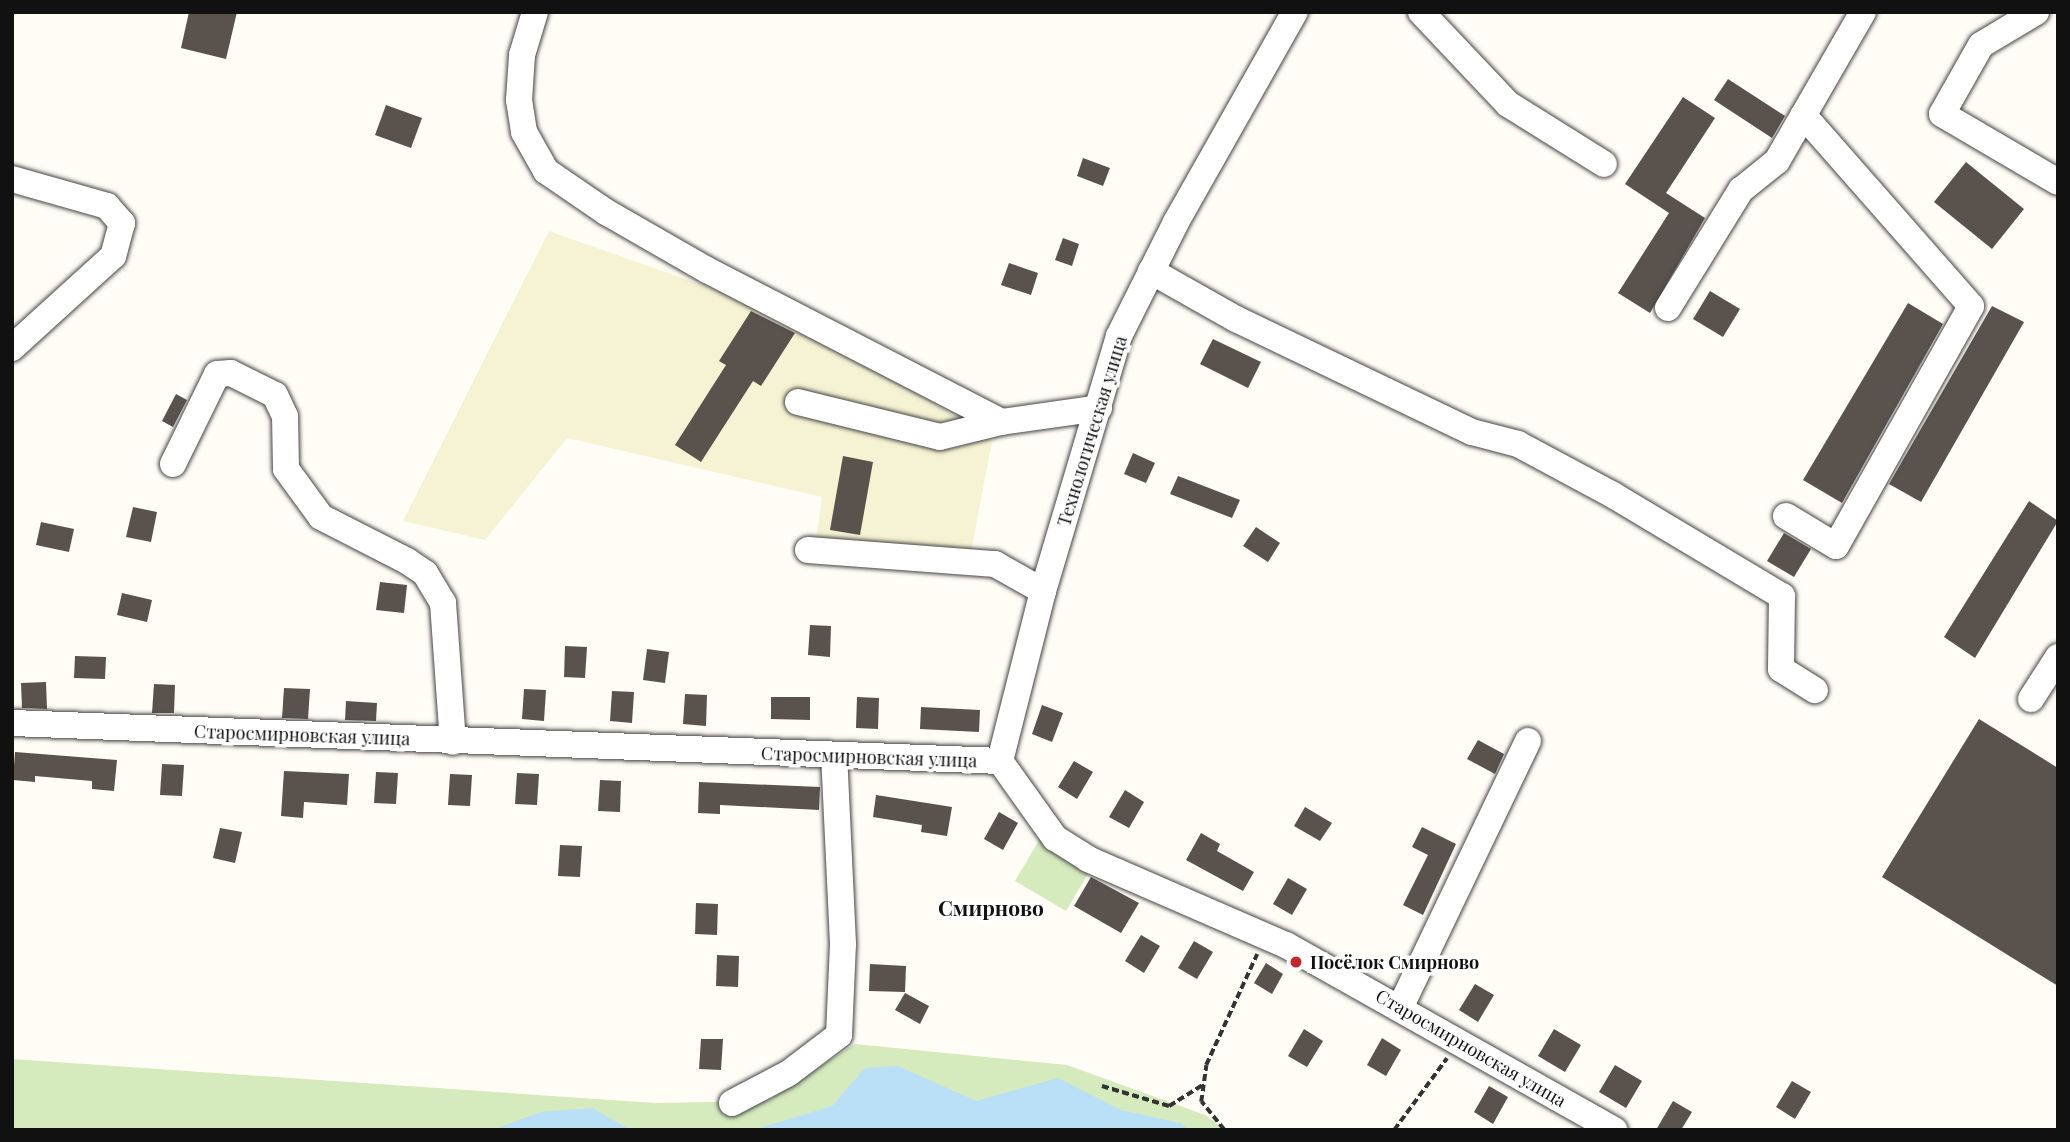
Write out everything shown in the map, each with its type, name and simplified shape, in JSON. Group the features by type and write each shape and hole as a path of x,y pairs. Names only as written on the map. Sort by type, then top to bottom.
{"street":[{"path":"535,12 522,55 519,100 524,132 546,171 606,212 707,270 1001,422"},
{"name":"Технологическая улица","path":"1000,761 1043,591 1119,337 1151,271 1296,12"},
{"path":"1421,12 1508,104 1604,164"},
{"path":"1668,308 1741,190 1777,161 1863,12"},
{"path":"2036,12 1981,45 1942,114 2058,181"},
{"path":"1786,516 1836,546 1971,306 1803,115"},
{"path":"12,179 107,206 122,223 113,256 12,348"},
{"path":"1151,271 1236,319 1472,432 1518,444 1613,495 1782,596 1781,669 1815,690"},
{"path":"173,464 218,374 232,373 275,395 285,415 286,469 321,517 416,567 443,603 453,741"},
{"path":"798,402 940,437 1001,422 1099,408"},
{"path":"808,550 995,564 1043,591"},
{"path":"2031,699 2058,657"},
{"name":"Старосмирновская улица","path":"12,723 1000,761 1055,838 1124,878 1265,936 1400,1008 1614,1130"},
{"path":"1400,1008 1528,741"},
{"path":"732,1102 789,1073 839,1035 844,944 834,755"}],"path":[{"path":"1224,1130 1201,1102 1206,1065 1265,936"},
{"path":"1394,1130 1459,1041"},
{"path":"1102,1086 1169,1107 1203,1085"}],"shaded area":[{"path":"549,231 756,304 894,377 992,441 970,558 816,539 822,497 567,438 485,540 403,521"}],"green space":[{"path":"1041,837 1092,867 1066,911 1015,881"},
{"path":"855,1044 1067,1065 1205,1115 1226,1130 12,1130 12,1059 655,1103 768,1101"}],"water":[{"path":"898,1066 976,1101 1058,1078 1121,1110 1180,1123 1189,1130 753,1130 832,1106 865,1068"},
{"path":"592,1108 631,1130 492,1130 541,1112"}],"building":[{"path":"189,12 237,12 226,59 181,48"},
{"path":"1728,79 1785,116 1772,138 1714,100"},
{"path":"1683,97 1715,118 1666,193 1705,218 1650,313 1618,293 1669,213 1625,184"},
{"path":"386,105 422,118 411,148 375,135"},
{"path":"1083,158 1110,168 1103,186 1077,176"},
{"path":"1966,162 2024,209 1992,249 1934,202"},
{"path":"1063,238 1079,244 1072,266 1055,260"},
{"path":"1009,263 1038,273 1031,295 1001,285"},
{"path":"1710,291 1740,309 1723,337 1693,319"},
{"path":"1908,303 1943,324 1842,503 1803,480"},
{"path":"1992,306 2024,322 1921,502 1889,484"},
{"path":"751,311 795,333 761,386 753,381 701,462 675,445 726,365 719,361"},
{"path":"1213,339 1261,362 1248,388 1200,364"},
{"path":"176,394 187,400 173,427 162,421"},
{"path":"1133,453 1155,463 1146,483 1124,474"},
{"path":"843,456 873,462 860,535 830,530"},
{"path":"1178,476 1240,500 1232,518 1170,494"},
{"path":"2029,501 2058,521 1975,658 1944,637"},
{"path":"133,507 157,512 151,542 126,537"},
{"path":"41,522 74,529 69,552 36,545"},
{"path":"1256,527 1280,543 1268,562 1243,546"},
{"path":"1784,533 1811,549 1794,577 1767,561"},
{"path":"380,582 407,585 404,613 376,610"},
{"path":"122,593 152,600 147,622 117,615"},
{"path":"810,625 831,626 830,657 808,655"},
{"path":"565,646 587,647 585,678 564,677"},
{"path":"647,649 669,652 665,683 643,680"},
{"path":"75,656 106,657 105,679 74,678"},
{"path":"46,682 47,709 22,708 21,683"},
{"path":"154,684 175,685 174,713 152,713"},
{"path":"284,688 310,689 308,719 282,718"},
{"path":"524,689 546,690 544,721 522,719"},
{"path":"612,691 634,692 632,723 610,721"},
{"path":"685,694 707,695 706,726 683,724"},
{"path":"771,697 810,697 810,720 771,719"},
{"path":"857,697 879,698 878,729 856,728"},
{"path":"346,701 377,703 376,721 345,720"},
{"path":"1042,705 1063,713 1052,742 1032,734"},
{"path":"921,707 980,710 979,732 920,729"},
{"path":"1979,719 2058,768 2058,986 1882,877"},
{"path":"1478,740 1504,754 1495,774 1467,759"},
{"path":"15,752 117,760 114,791 92,789 92,781 35,776 35,782 13,780"},
{"path":"1074,761 1093,772 1077,799 1058,787"},
{"path":"162,764 184,765 182,796 160,795"},
{"path":"284,771 349,774 347,805 304,802 303,818 281,816"},
{"path":"376,772 398,773 396,804 374,803"},
{"path":"517,773 539,774 537,805 515,804"},
{"path":"450,774 472,775 470,806 448,805"},
{"path":"600,780 621,781 620,812 598,811"},
{"path":"699,782 820,787 819,810 720,805 720,814 698,813"},
{"path":"1125,790 1144,802 1129,828 1109,817"},
{"path":"876,795 952,807 947,836 921,832 922,825 873,817"},
{"path":"1305,807 1332,823 1320,841 1294,826"},
{"path":"999,812 1018,823 1003,850 984,839"},
{"path":"1422,827 1456,844 1423,915 1403,905 1428,855 1412,847"},
{"path":"220,828 242,832 235,863 213,858"},
{"path":"1201,833 1220,844 1217,851 1254,872 1243,891 1186,860"},
{"path":"560,845 582,846 580,877 558,876"},
{"path":"1091,877 1139,903 1121,933 1074,906"},
{"path":"1288,878 1307,889 1292,915 1273,904"},
{"path":"696,903 718,904 717,935 695,934"},
{"path":"1141,935 1160,946 1144,973 1125,961"},
{"path":"1194,941 1213,952 1197,979 1178,968"},
{"path":"717,955 739,956 738,987 716,986"},
{"path":"1266,963 1283,974 1272,994 1254,983"},
{"path":"870,964 906,966 905,992 869,991"},
{"path":"1475,984 1494,995 1478,1022 1459,1010"},
{"path":"905,993 929,1006 920,1024 895,1010"},
{"path":"1304,1029 1323,1041 1307,1067 1288,1056"},
{"path":"1554,1029 1581,1045 1565,1072 1538,1056"},
{"path":"1382,1038 1401,1050 1386,1076 1367,1065"},
{"path":"701,1039 723,1039 721,1070 699,1069"},
{"path":"1615,1065 1642,1081 1626,1108 1599,1092"},
{"path":"1792,1081 1811,1092 1795,1119 1776,1107"},
{"path":"1489,1086 1508,1097 1493,1124 1474,1112"},
{"path":"1673,1101 1692,1112 1681,1130 1656,1130"}],"place":[{"name":"Посёлок Смирново","path":"1296,962"}],"district":[{"name":"Смирново","path":"991,907"}]}
